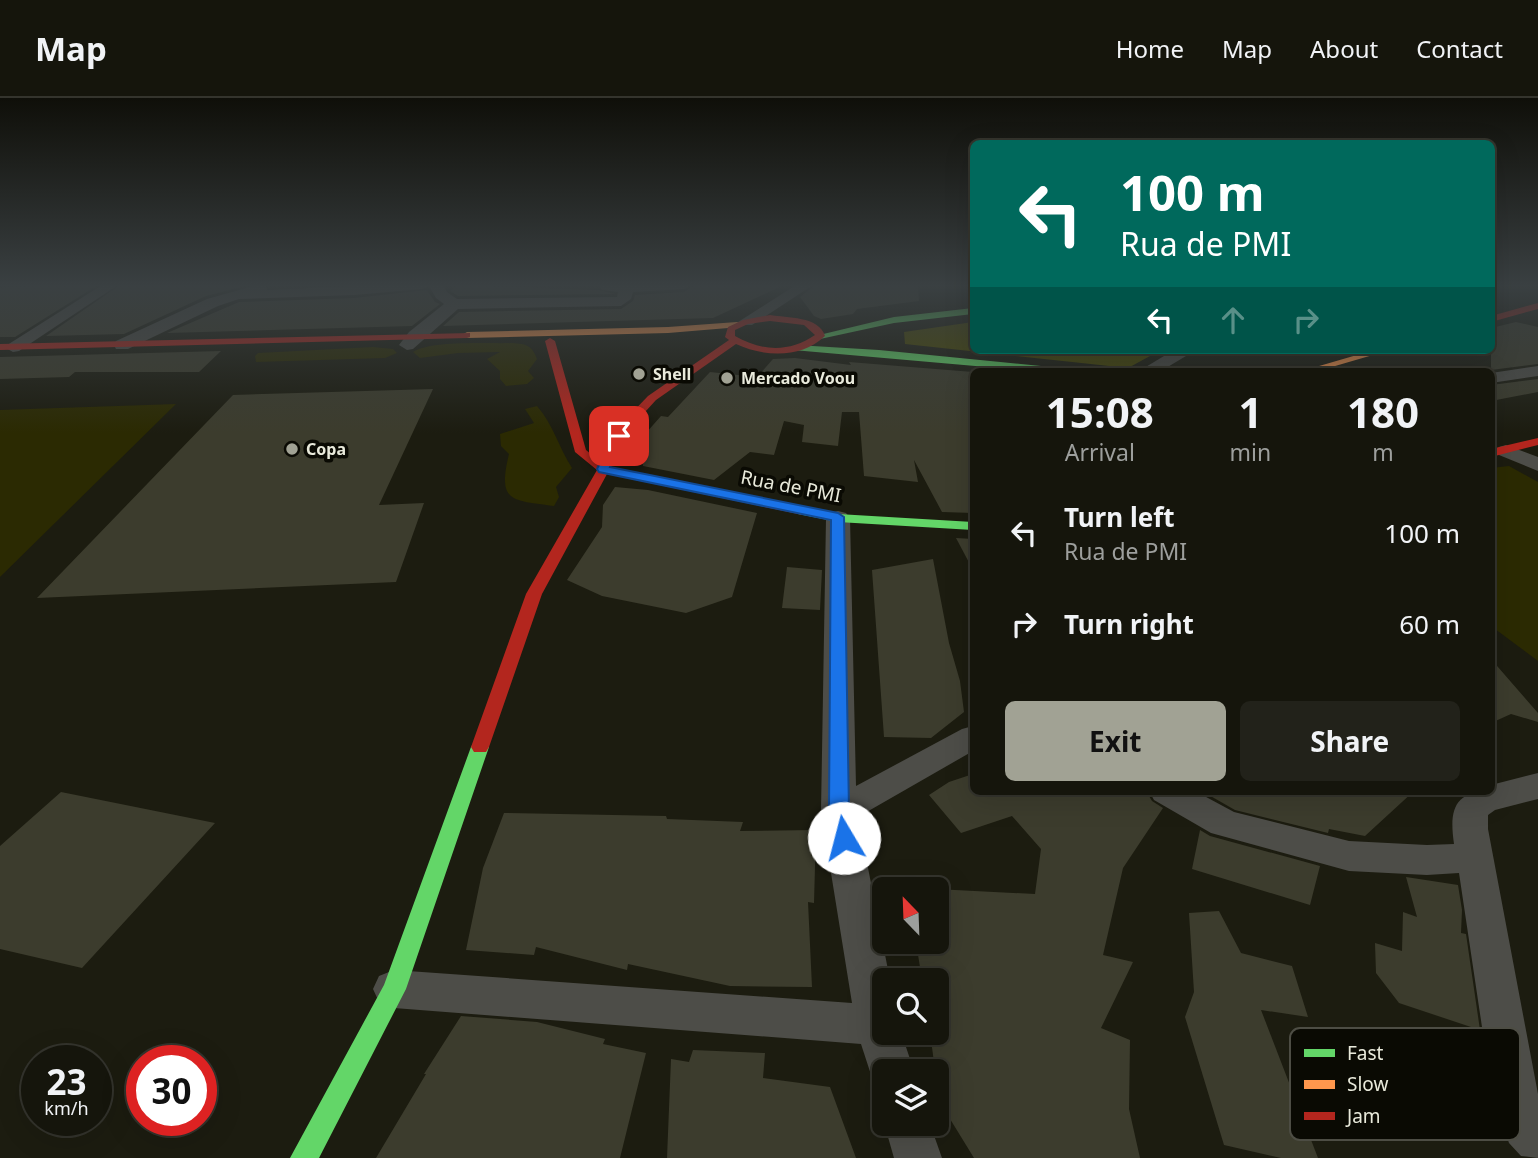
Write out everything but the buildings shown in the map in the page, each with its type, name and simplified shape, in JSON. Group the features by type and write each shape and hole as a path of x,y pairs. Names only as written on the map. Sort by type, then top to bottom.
{"main road":[{"path":"4,351 627,334"},
{"path":"304,1158 394,989 534,594 630,421 652,398 695,369 733,334"},
{"path":"742,334 766,350"},
{"path":"796,348 833,334"},
{"path":"547,337 581,452 603,469"},
{"path":"818,338 879,353"},
{"path":"4,351 122,345 409,341"},
{"path":"695,369 766,350 796,348 1031,368"},
{"path":"1318,368 1370,354"},
{"path":"1498,452 1538,441"},
{"name":"Rua de PMI","path":"603,469 838,517 970,526"}],"street":[{"path":"4,351 31,334"},
{"path":"122,345 145,334"},
{"path":"409,341 418,334"},
{"path":"1154,368 1180,354"},
{"path":"1495,377 1538,371"},
{"path":"1498,452 1538,465"},
{"path":"838,517 839,811 872,997"},
{"path":"839,811 970,739"},
{"path":"1504,1028 1473,857 1471,810 1484,800 1538,786"},
{"path":"1173,795 1224,823 1349,856 1427,860 1473,857"},
{"path":"394,989 872,1025"},
{"path":"1520,1107 1526,1126 1538,1139"},
{"path":"911,1136 918,1158"}],"shaded area":[{"path":"904,334 970,334 970,351 905,344"},
{"path":"513,343 528,346 537,359 528,371 534,378 527,384 506,386 500,379 500,371 487,359 500,352 458,353 420,358 413,352 446,344"},
{"path":"373,347 393,349 397,353 385,358 256,362 255,356 258,353"},
{"path":"998,354 1154,354 1128,368"},
{"path":"176,404 0,577 0,410"},
{"path":"537,406 572,468 556,487 559,497 554,506 518,500 511,496 505,482 509,454 501,446 500,434 534,423 525,409"},
{"path":"1509,466 1538,482 1538,661 1495,629 1495,468"}],"traffic: fast":[{"path":"820,336 827,334"},
{"path":"796,348 1031,368"},
{"path":"803,511 838,518 970,526"},
{"path":"304,1158 394,989 480,747"}],"traffic: slow":[{"path":"467,335 488,334"},
{"path":"1318,368 1370,354"}],"traffic: jam":[{"path":"730,334 730,337 752,347 776,351 799,348 820,334"},
{"path":"0,347 467,335"},
{"path":"550,341 581,452 603,469 803,511"},
{"path":"480,747 534,594 630,421 652,398 734,341"},
{"path":"1495,452 1538,441"}],"place":[{"name":"Shell","path":"639,374"},
{"name":"Mercado Voou","path":"727,378"},
{"name":"Copa","path":"292,449"}],"route":[{"path":"619,436 603,469 838,517 839,811 844,838"}]}
